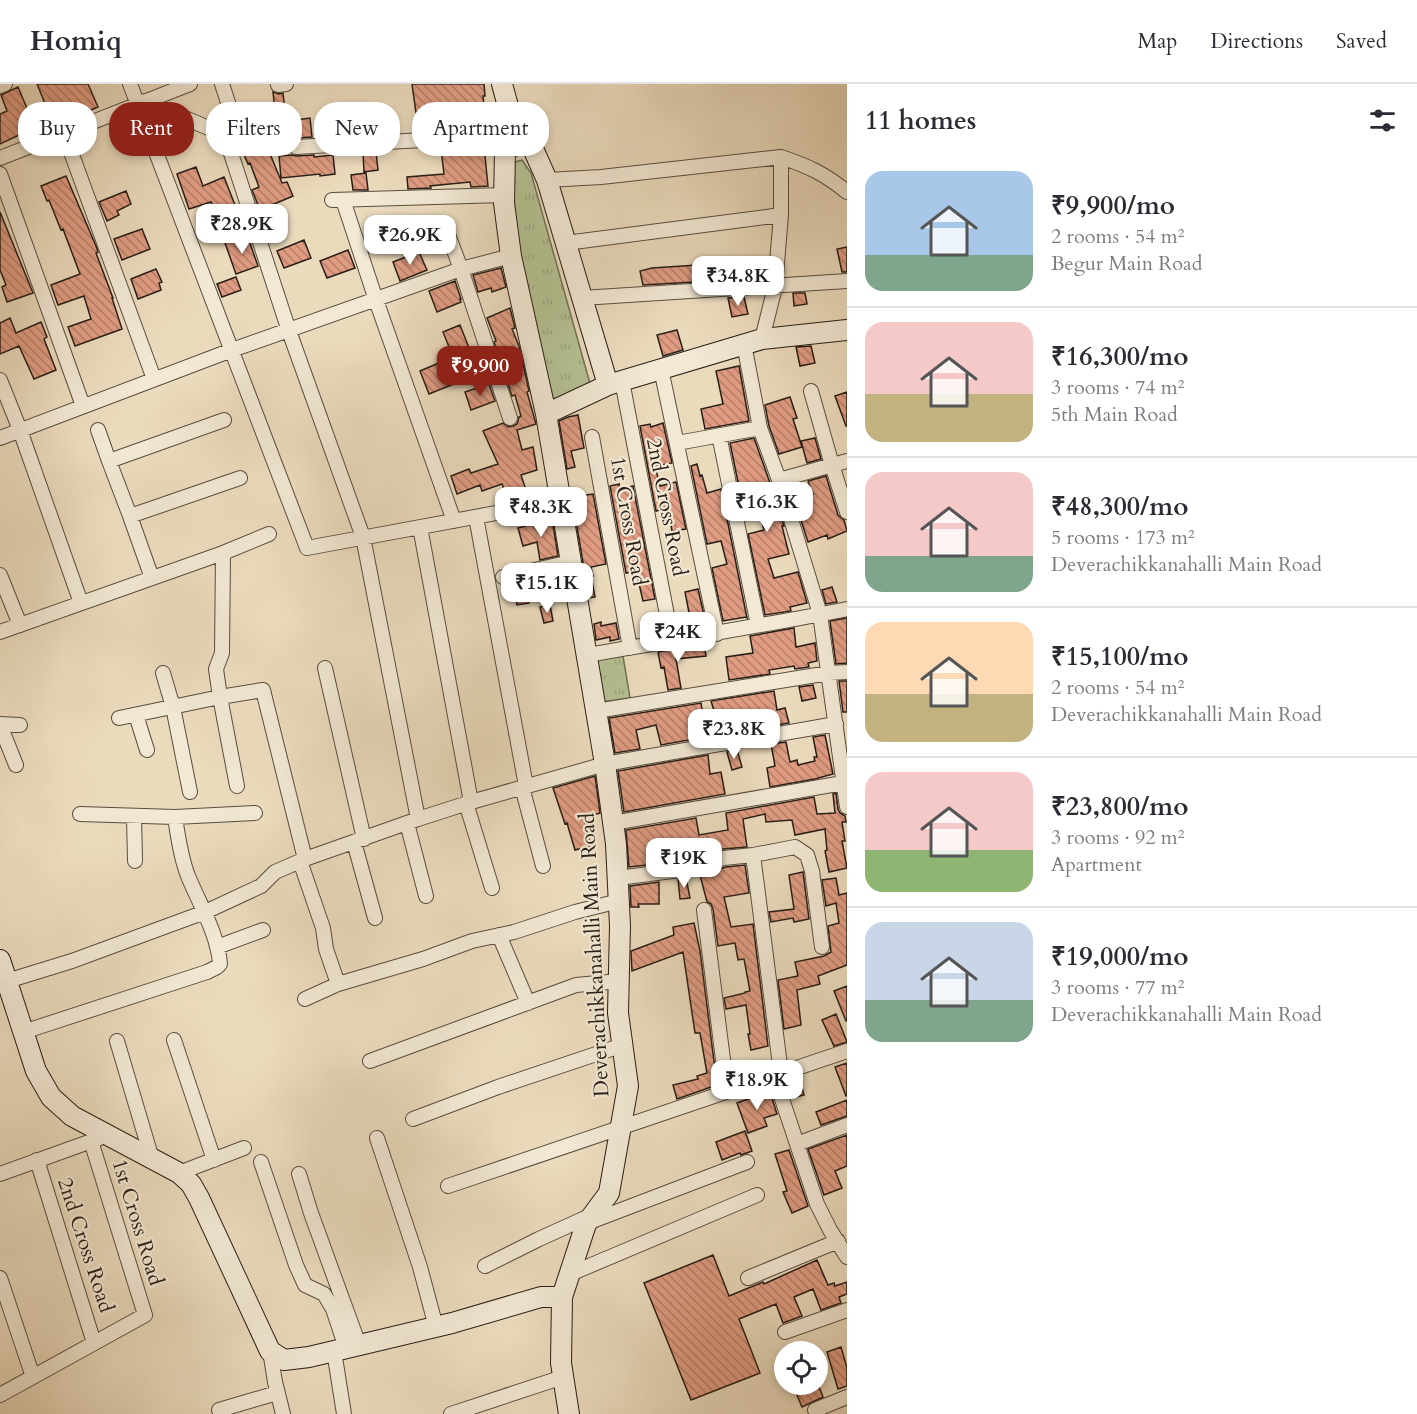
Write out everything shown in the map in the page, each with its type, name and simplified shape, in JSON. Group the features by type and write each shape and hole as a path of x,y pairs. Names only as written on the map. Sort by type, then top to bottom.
{"street":[{"path":"0,86 5,84"},
{"path":"130,84 140,102"},
{"path":"144,102 190,84"},
{"path":"222,84 228,102"},
{"path":"278,85 286,84"},
{"path":"502,84 507,102"},
{"path":"302,147 412,143"},
{"path":"0,158 18,151"},
{"path":"72,156 154,379"},
{"path":"161,156 307,548 561,501"},
{"path":"232,156 290,331 363,537 426,896"},
{"name":"Deverachikkanahalli Main Road","path":"505,156 504,195 511,256 546,414 561,501 605,764 616,844 618,878 620,926 618,1013 628,1086 609,1193 589,1219 562,1297 561,1363 569,1414"},
{"path":"536,156 547,180 582,298 615,383"},
{"path":"547,180 601,177 781,157 803,164 829,177 847,192"},
{"path":"781,157 781,215 775,286 753,342 760,428 779,480 820,614 836,724 843,753 847,807"},
{"path":"0,174 83,406"},
{"path":"454,521 338,200 504,195"},
{"path":"566,243 781,215"},
{"path":"444,224 510,418"},
{"path":"0,438 232,350 461,269 511,256"},
{"path":"582,298 847,281"},
{"path":"546,414 615,383 753,342 847,330"},
{"path":"661,369 717,634"},
{"path":"0,380 81,603"},
{"name":"2nd Cross Road","path":"615,383 672,641"},
{"path":"811,391 847,512"},
{"path":"110,461 224,420"},
{"path":"677,443 760,428"},
{"path":"98,430 152,578"},
{"path":"719,435 758,625"},
{"name":"1st Cross Road","path":"592,437 630,648"},
{"path":"779,480 847,461"},
{"path":"130,516 240,478"},
{"path":"476,517 524,786 543,866"},
{"path":"420,527 469,802 492,888"},
{"path":"0,632 223,553 269,534"},
{"path":"223,553 222,653 216,669 237,786"},
{"path":"503,577 571,562"},
{"path":"0,575 20,625"},
{"path":"587,655 717,634 847,609"},
{"path":"326,668 375,918"},
{"path":"596,711 847,672"},
{"path":"163,673 173,707 190,792"},
{"path":"120,718 263,690 303,860 323,928 326,949 338,984"},
{"path":"136,715 147,750"},
{"path":"16,765 0,724 20,725"},
{"path":"7,981 72,961 205,912 261,886 275,872 303,860 469,802 605,764 836,724"},
{"path":"613,823 845,789"},
{"path":"80,814 175,818 255,813"},
{"path":"134,816 135,861"},
{"path":"23,1032 217,967 220,964 217,947 205,912 188,875 175,818"},
{"path":"618,878 688,869 724,858 795,848 807,855 812,871 822,947"},
{"path":"753,855 778,1074 797,1144 817,1204 847,1257"},
{"path":"305,999 338,984 423,959 472,941 514,932 574,912 619,901"},
{"path":"704,910 727,1091"},
{"path":"217,947 263,930"},
{"path":"499,935 528,1003"},
{"path":"0,960 36,1071 51,1097 100,1138 152,1159 179,1173 191,1184 270,1351 277,1394 283,1414"},
{"path":"370,1061 576,985 619,981"},
{"path":"174,1040 214,1160"},
{"path":"117,1041 152,1159"},
{"path":"412,1119 623,1045"},
{"path":"448,1186 847,1050"},
{"path":"797,1144 847,1127"},
{"path":"0,1174 100,1138"},
{"name":"1st Cross Road","path":"94,1343 145,1315 100,1138"},
{"path":"377,1138 420,1268 436,1327"},
{"path":"179,1173 244,1148"},
{"name":"2nd Cross Road","path":"37,1160 94,1343"},
{"path":"261,1162 300,1275 305,1285 324,1294 333,1309 346,1348"},
{"path":"485,1266 538,1239 747,1162"},
{"path":"299,1174 346,1348 344,1414"},
{"path":"570,1274 757,1195"},
{"path":"748,1278 838,1241"},
{"path":"0,1278 33,1377"},
{"path":"270,1351 284,1360 309,1357 436,1327 541,1297 562,1297"},
{"path":"784,1332 847,1310"},
{"path":"0,1395 94,1343"},
{"path":"451,1414 563,1377"},
{"path":"219,1410 277,1394"},
{"path":"815,1410 847,1397"}],"green space":[{"path":"522,160 531,173 591,387 550,406 518,245 511,163"},
{"path":"623,656 630,698 602,702 595,660"}],"building":[{"path":"37,84 88,84 96,102 44,102"},
{"path":"412,84 484,84 484,102 414,102"},
{"path":"18,87 24,102 18,102 18,135 0,144 0,114 7,111 1,95"},
{"path":"273,92 283,93 284,102 274,102"},
{"path":"310,118 312,137 302,138 302,119"},
{"path":"245,156 271,156 282,183 287,182 293,196 260,210 252,190 259,187 250,163 248,164"},
{"path":"279,156 333,156 335,174 281,178"},
{"path":"363,156 376,156 378,170 364,172"},
{"path":"442,156 485,156 488,186 471,187 470,182 408,189 407,177 444,174"},
{"path":"196,167 203,186 224,177 235,205 216,213 211,202 189,209 177,174"},
{"path":"366,173 368,190 353,190 351,175"},
{"path":"66,176 96,246 98,252 96,253 122,329 75,346 68,327 91,319 84,296 58,305 51,285 80,274 63,229 61,230 41,186"},
{"path":"126,191 131,204 117,211 119,215 107,221 99,202"},
{"path":"0,212 33,293 7,302 2,287 6,285 0,270"},
{"path":"142,229 150,249 122,260 114,239"},
{"path":"247,235 258,266 236,274 225,243"},
{"path":"304,240 311,258 284,268 277,251"},
{"path":"847,247 847,272 842,272 837,249"},
{"path":"348,250 355,268 327,278 320,261"},
{"path":"419,252 427,270 400,281 393,262"},
{"path":"736,260 738,279 643,285 640,271 652,268 713,264 713,262"},
{"path":"501,268 506,287 492,292 491,288 478,292 473,275"},
{"path":"156,269 162,282 159,283 161,290 138,299 131,279"},
{"path":"236,277 241,290 222,297 217,284"},
{"path":"455,281 461,302 437,312 429,291"},
{"path":"793,293 805,293 807,304 794,306"},
{"path":"744,297 748,314 732,317 728,298"},
{"path":"510,308 515,328 512,329 519,346 529,391 527,392 536,424 517,430 522,450 533,447 537,470 521,475 528,496 509,502 502,484 482,491 480,485 457,494 451,476 469,469 471,473 498,464 483,431 503,423 508,427 513,426 517,424 521,416 515,395 512,396 487,318"},
{"path":"10,318 16,333 41,322 47,337 44,339 56,370 34,379 19,346 0,354 0,323"},
{"path":"460,325 475,363 456,371 461,381 429,394 420,371 453,357 443,332"},
{"path":"677,330 683,350 663,356 657,335"},
{"path":"811,346 815,363 800,366 796,347"},
{"path":"739,366 749,421 705,429 701,409 723,404 716,371"},
{"path":"489,384 495,401 471,410 465,392"},
{"path":"847,392 847,426 846,426 835,396"},
{"path":"790,397 797,418 793,419 802,447 779,454 769,426 765,405"},
{"path":"578,415 584,448 571,451 575,467 567,469 559,421"},
{"path":"663,423 672,463 655,466 660,486 676,482 686,529 672,531 668,508 656,511 640,426 650,424 651,427"},
{"path":"754,438 784,526 782,526 789,554 768,559 774,578 798,572 807,603 790,607 791,611 765,615 748,534 764,530 751,484 739,487 730,443"},
{"path":"815,438 821,459 807,463 801,441"},
{"path":"697,464 707,493 721,489 747,618 723,621 712,568 727,564 721,541 707,544 691,466"},
{"path":"826,476 838,515 844,520 847,531 828,539 827,535 808,542 795,501 813,494 808,481"},
{"path":"619,484 620,489 633,486 655,599 643,601 636,571 626,573 610,486"},
{"path":"593,494 606,564 591,567 595,597 589,598 572,497"},
{"path":"552,519 558,556 540,560 537,542 523,546 518,528"},
{"path":"832,587 837,602 826,604 822,590"},
{"path":"527,589 529,603 517,605 514,591"},
{"path":"698,589 706,624 692,628 685,592"},
{"path":"550,605 553,621 544,623 540,607"},
{"path":"847,618 847,663 836,664 830,621"},
{"path":"601,622 601,626 616,623 619,639 610,641 610,637 596,640 594,624"},
{"path":"794,628 796,647 815,643 817,661 808,663 809,667 795,669 794,666 769,670 770,674 729,680 726,657 753,653 750,636"},
{"path":"704,644 706,656 676,659 681,688 668,690 664,667 661,668 658,652"},
{"path":"839,681 847,681 847,712 843,712"},
{"path":"813,685 816,698 802,701 799,687"},
{"path":"774,691 777,710 785,708 789,723 730,733 726,713 715,714 711,701"},
{"path":"701,703 703,716 701,717 706,737 661,745 656,725 636,730 640,749 615,753 609,718"},
{"path":"825,735 833,774 770,787 767,768 775,766 771,744 786,742 790,762 797,760 798,765 815,761 814,757 817,757 813,737"},
{"path":"737,750 742,767 732,770 727,752"},
{"path":"708,755 710,774 721,772 725,794 624,812 618,771"},
{"path":"595,776 600,813 584,818 591,846 575,850 553,788"},
{"path":"836,793 838,809 845,816 846,822 842,822 845,841 842,841 847,868 829,872 825,851 827,850 825,829 795,835 792,820 766,822 765,814 743,819 747,847 723,849 695,857 694,854 682,856 683,861 629,867 626,830 696,818 699,835 728,830 726,813 814,797 817,814 835,813 833,794"},
{"path":"745,865 749,893 724,897 731,927 753,924 768,1046 751,1050 746,1005 726,1009 724,998 750,991 744,959 738,960 735,943 718,946 713,909 707,902 700,875 726,867"},
{"path":"803,872 809,919 794,922 793,918 771,922 769,912 794,909 789,875"},
{"path":"686,878 690,898 680,899 678,879"},
{"path":"836,878 839,895 847,893 847,965 818,976 820,984 797,990 801,1025 784,1029 778,980 798,976 795,962 824,956 831,952 828,926 839,923 836,903 826,906 822,880"},
{"path":"659,882 659,904 638,904 639,907 631,907 630,886"},
{"path":"694,923 700,951 717,1085 677,1099 673,1085 698,1079 697,1076 707,1073 700,1033 695,1033 683,952 632,971 631,951 674,935 673,927"},
{"path":"847,986 847,1021 846,1021 834,991"},
{"path":"836,1014 847,1042 834,1046 822,1020"},
{"path":"847,1063 847,1096 846,1096 835,1067"},
{"path":"800,1080 804,1095 791,1098 786,1084"},
{"path":"769,1089 777,1114 764,1118 767,1126 748,1133 737,1103"},
{"path":"847,1100 847,1116 821,1125 816,1112"},
{"path":"745,1131 752,1151 722,1160 716,1142"},
{"path":"847,1135 847,1166 835,1171 842,1188 824,1195 808,1149"},
{"path":"789,1150 808,1206 792,1213 783,1192 787,1191 775,1154"},
{"path":"713,1255 729,1296 763,1282 764,1284 817,1260 828,1285 834,1283 835,1286 847,1282 847,1294 839,1297 841,1303 821,1310 813,1289 794,1297 802,1316 783,1323 776,1304 739,1319 760,1373 691,1400 644,1283"},
{"path":"841,1347 847,1368 847,1386 838,1389 828,1352"},
{"path":"797,1395 822,1395 823,1397 802,1407"}]}
